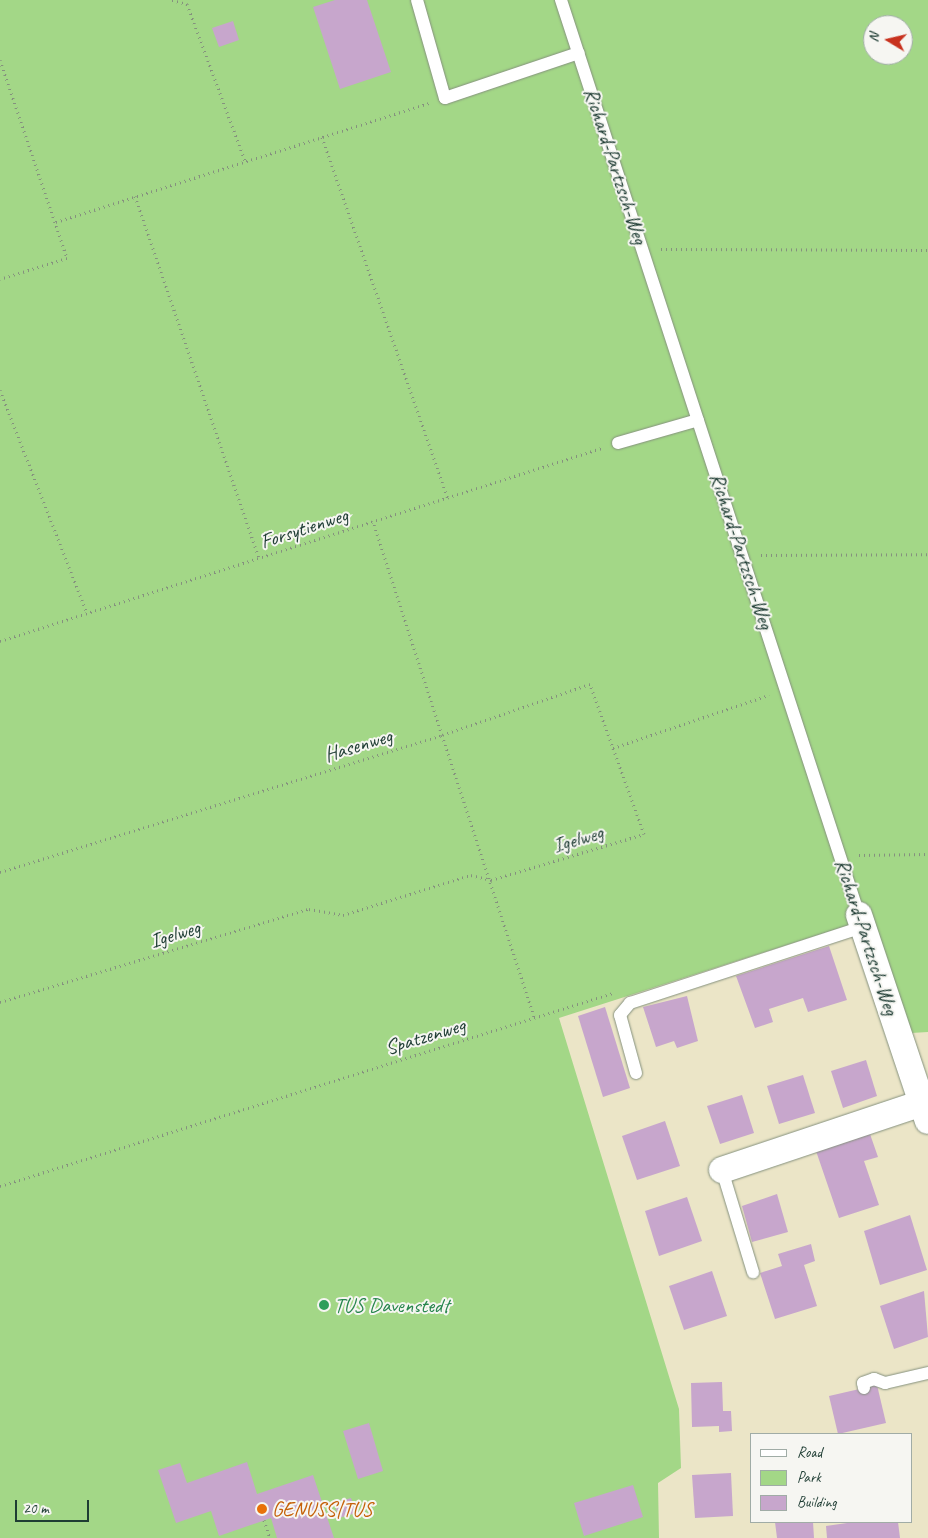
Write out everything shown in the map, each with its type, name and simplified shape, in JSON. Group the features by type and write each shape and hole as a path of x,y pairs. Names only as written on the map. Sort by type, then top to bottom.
{"street":[{"name":"Richard-Partzsch-Weg","path":"722,1170 925,1112 918,1057 861,921"}],"lane":[{"path":"417,0 446,98 579,54"},
{"name":"Richard-Partzsch-Weg","path":"561,0 698,420 746,558 861,921"},
{"path":"618,443 698,420"},
{"path":"636,1073 620,1016 630,1003 861,921"},
{"path":"722,1170 753,1272"},
{"path":"864,1388 863,1383 874,1380 885,1383 928,1373"}],"path":[{"path":"172,0 187,4 245,161"},
{"path":"0,60 67,258 0,279"},
{"path":"56,222 446,98"},
{"path":"322,136 448,499"},
{"path":"135,196 258,558"},
{"path":"642,249 928,250"},
{"path":"0,390 87,613"},
{"name":"Forsytienweg","path":"0,642 618,443"},
{"path":"373,521 534,1017"},
{"path":"746,558 928,554"},
{"name":"Igelweg","path":"0,1002 309,909 343,914 471,875 491,880 644,834 590,684 442,735"},
{"path":"613,748 786,689"},
{"name":"Hasenweg","path":"0,872 442,735"},
{"path":"841,858 862,854 928,854"},
{"name":"Spatzenweg","path":"0,1186 618,991"},
{"path":"264,1520 270,1538"}],"green space":[{"path":"0,0 928,0 928,1032 911,1033 871,918 559,1018 679,1409 681,1468 658,1483 659,1538 0,1538"}],"building":[{"path":"335,0 367,0 391,72 340,89 313,7"},
{"path":"233,21 239,40 219,47 212,28"},
{"path":"829,946 847,1000 808,1012 803,998 769,1009 773,1022 755,1028 736,976"},
{"path":"687,996 698,1041 677,1048 674,1041 656,1047 643,1007"},
{"path":"605,1007 630,1088 603,1097 578,1016"},
{"path":"866,1060 877,1096 843,1108 831,1071"},
{"path":"803,1075 815,1113 779,1124 767,1086"},
{"path":"742,1095 754,1133 720,1144 707,1106"},
{"path":"665,1121 680,1166 637,1180 622,1136"},
{"path":"870,1134 878,1157 864,1161 879,1205 839,1218 816,1151"},
{"path":"777,1194 788,1232 752,1242 742,1206"},
{"path":"687,1197 702,1241 659,1256 645,1211"},
{"path":"910,1215 927,1270 880,1285 864,1231"},
{"path":"811,1244 815,1261 804,1265 817,1306 775,1319 760,1273 782,1266 778,1254"},
{"path":"712,1271 727,1316 684,1330 669,1286"},
{"path":"924,1291 928,1337 894,1349 880,1306"},
{"path":"722,1382 723,1411 731,1411 732,1431 719,1432 719,1426 692,1427 691,1383"},
{"path":"877,1385 886,1423 838,1433 829,1396"},
{"path":"369,1423 383,1471 358,1479 343,1431"},
{"path":"247,1462 257,1494 313,1475 334,1538 277,1538 271,1518 219,1536 211,1511 176,1523 158,1470 180,1463 187,1483"},
{"path":"731,1473 733,1516 695,1518 692,1475"},
{"path":"633,1485 643,1517 584,1536 574,1503"},
{"path":"351,1498 356,1513 339,1518 334,1503"},
{"path":"775,1523 813,1523 814,1538 777,1538"},
{"path":"847,1523 898,1523 900,1538 827,1538 826,1526"}],"place":[{"name":"TUS Davenstedt","path":"324,1305"},
{"name":"GENUSS|TUS","path":"262,1509"}]}
